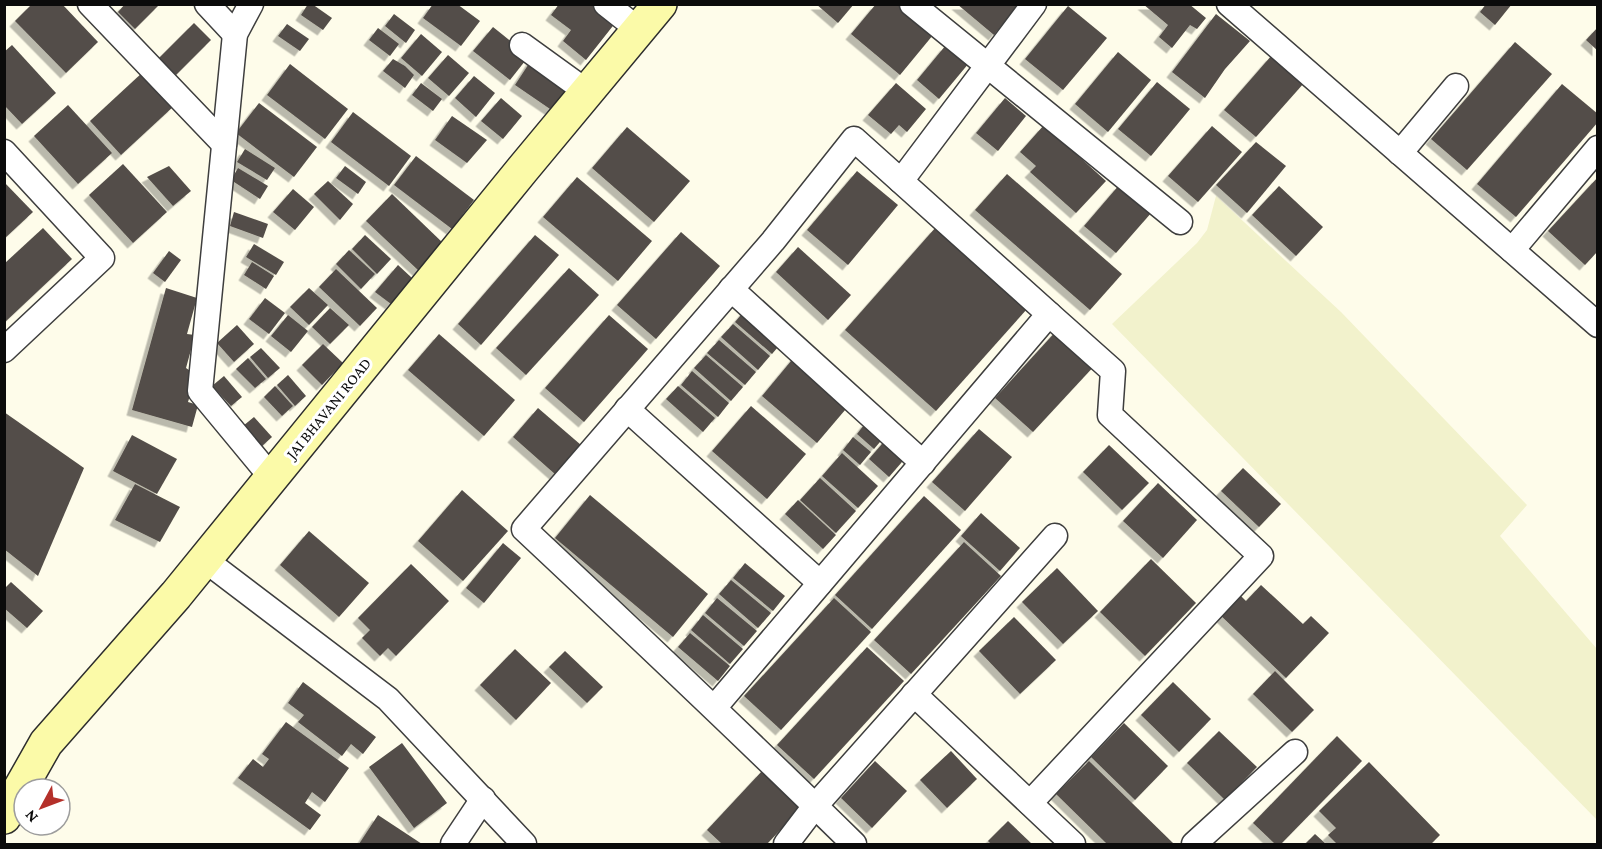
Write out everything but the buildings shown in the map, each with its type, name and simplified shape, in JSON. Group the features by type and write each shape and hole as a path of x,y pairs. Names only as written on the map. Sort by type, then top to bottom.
{"street":[{"path":"90,4 224,144"},
{"path":"207,4 235,34"},
{"path":"251,4 235,34 200,391 272,478"},
{"path":"606,4 639,30"},
{"name":"JAI BHAVANI ROAD","path":"4,817 46,743 205,560 660,4"},
{"path":"912,4 1180,222"},
{"path":"901,181 1034,4"},
{"path":"1236,7 1598,325"},
{"path":"522,45 587,92"},
{"path":"1400,153 1456,86"},
{"path":"854,844 524,529 773,241 854,140 1113,371 1110,415 1261,556 1030,803"},
{"path":"1512,250 1598,148"},
{"path":"4,152 102,258 4,350"},
{"path":"731,289 923,463"},
{"path":"714,708 1049,314"},
{"path":"627,409 820,583"},
{"path":"786,844 815,806 1055,536"},
{"path":"205,560 387,699 524,844"},
{"path":"914,694 1073,844"},
{"path":"1194,844 1295,752"},
{"path":"453,844 483,799"}],"green space":[{"path":"1216,196 1341,312 1527,505 1500,536 1597,649 1597,820 1112,324 1197,243 1207,230"}]}
